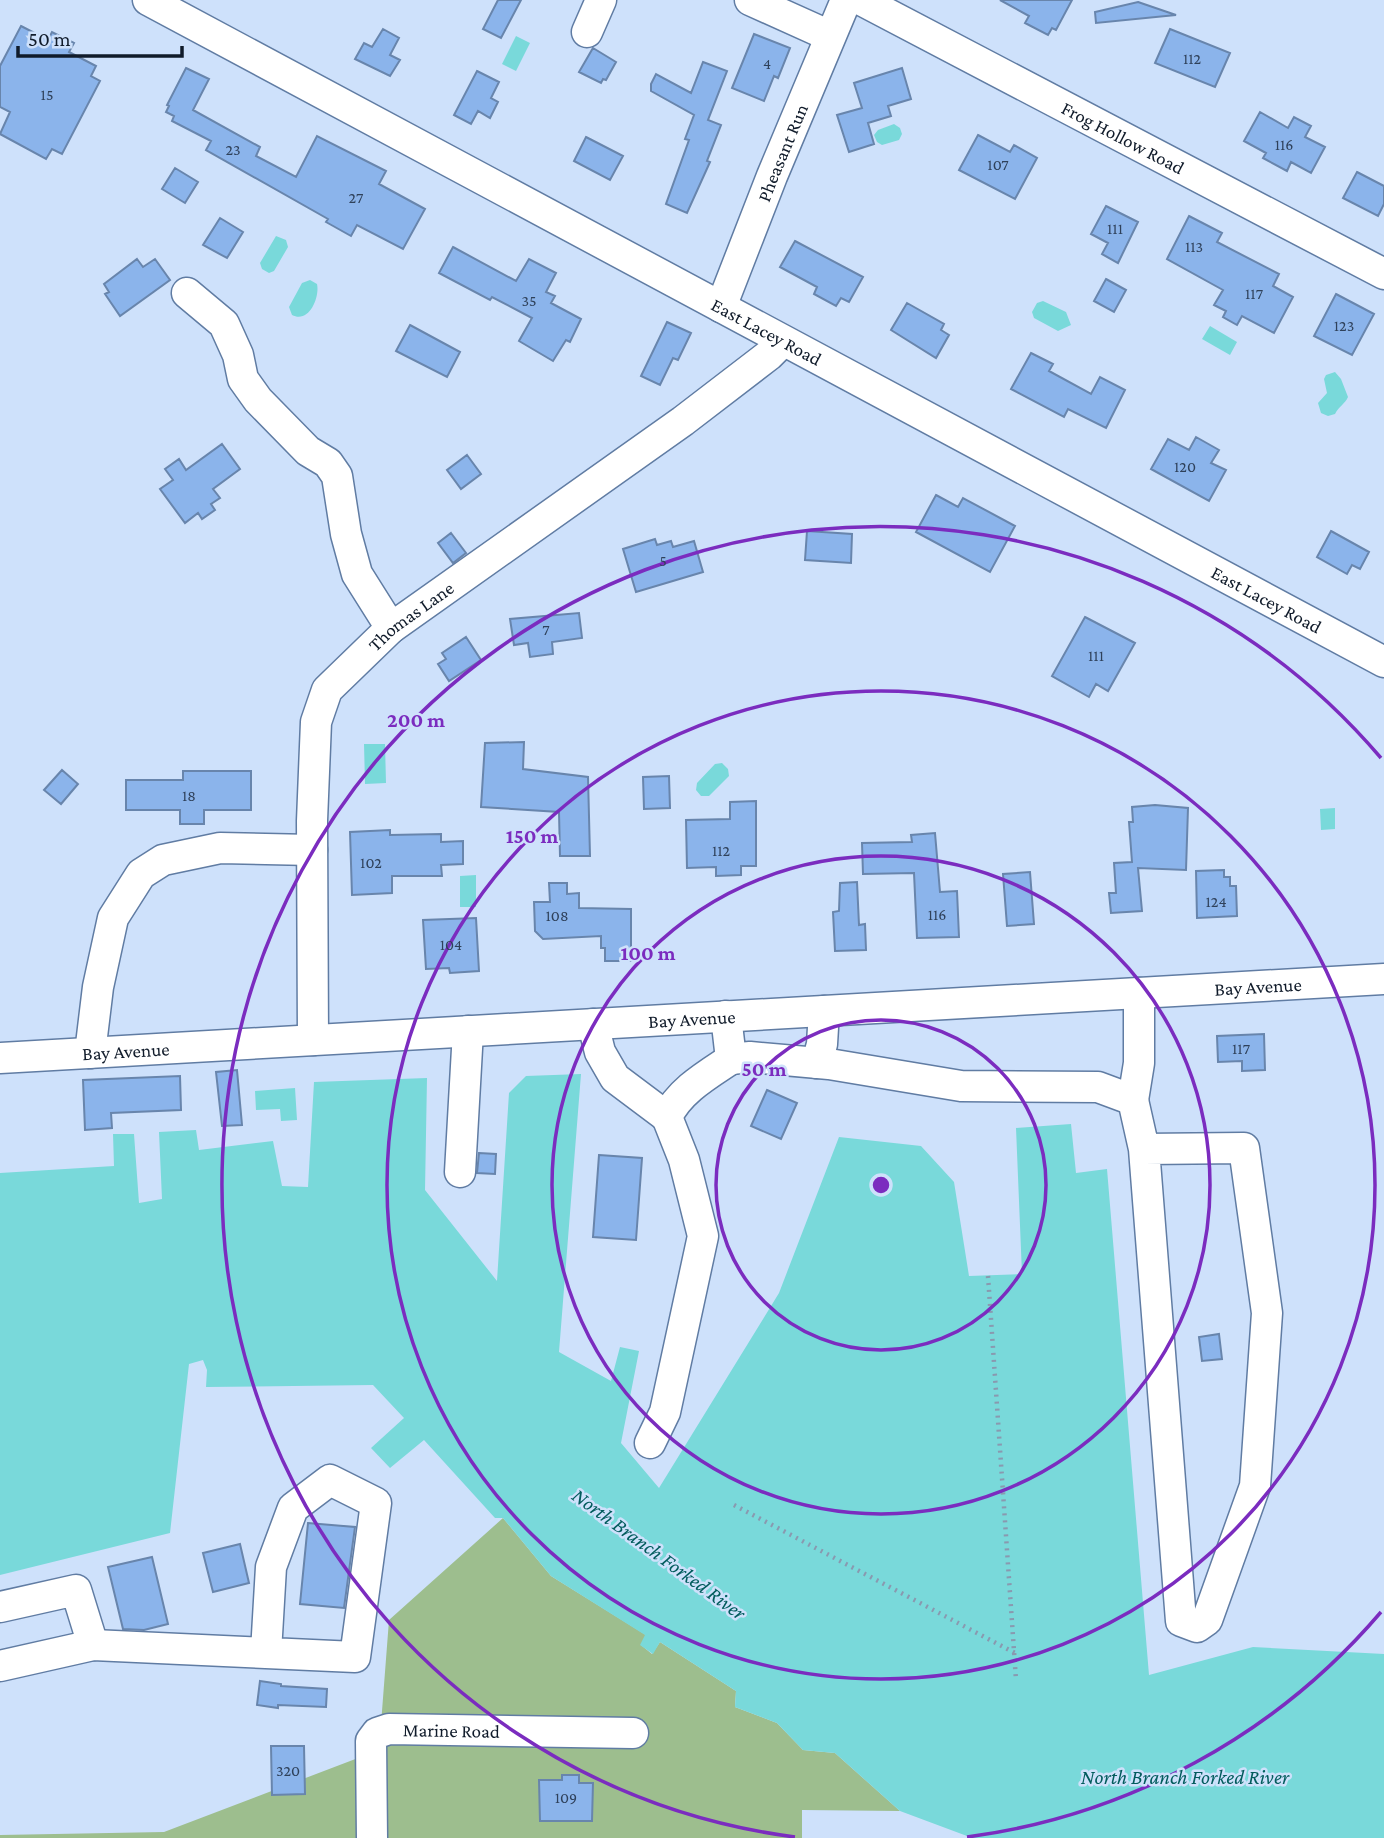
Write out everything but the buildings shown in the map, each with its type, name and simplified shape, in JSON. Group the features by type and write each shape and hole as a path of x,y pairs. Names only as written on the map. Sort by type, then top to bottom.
{"street":[{"name":"East Lacey Road","path":"148,0 1384,662"},
{"path":"587,32 601,0"},
{"path":"750,0 830,36"},
{"name":"Pheasant Run","path":"721,306 846,0"},
{"name":"Frog Hollow Road","path":"861,0 1384,274"},
{"path":"187,293 224,324 238,355 243,379 258,400 308,452 328,463 337,476 346,534 357,574 391,628"},
{"name":"Thomas Lane","path":"313,1040 316,722 327,690 391,628 683,421 769,355 783,341"},
{"path":"90,1053 98,988 113,918 141,874 163,860 220,848 313,850"},
{"name":"Bay Avenue","path":"0,1058 1384,979"},
{"path":"1139,993 1139,1063 1133,1100 1144,1149 1181,1621 1197,1627 1207,1620 1255,1486 1267,1313 1244,1148 1144,1149"},
{"path":"817,1063 824,1027 824,1011"},
{"path":"726,1016 731,1059"},
{"path":"593,1024 600,1052 615,1078 667,1117 684,1160 703,1236 665,1412 650,1443"},
{"path":"460,1172 468,1031"},
{"path":"667,1117 673,1104 698,1082 731,1059 750,1057 817,1063 961,1086 1098,1087 1133,1100"},
{"path":"0,1666 93,1645 355,1657 376,1503 330,1480 293,1508 271,1567 266,1652"},
{"path":"0,1607 76,1590 93,1645"},
{"name":"Marine Road","path":"372,1838 371,1741 377,1733 389,1729 633,1733"}],"path":[{"path":"988,1276 1016,1680"},
{"path":"734,1505 1015,1653"}],"shaded area":[{"path":"503,1518 551,1576 646,1635 641,1645 652,1654 660,1642 736,1691 735,1707 777,1723 803,1750 835,1753 900,1811 802,1810 802,1838 0,1838 0,1835 164,1832 379,1750 389,1620"}],"water":[{"path":"516,36 530,43 516,71 502,64"},
{"path":"894,124 900,128 902,134 899,140 882,145 877,142 874,135 878,130"},
{"path":"276,236 286,240 288,247 274,271 269,273 262,269 260,263"},
{"path":"310,280 317,284 317,296 312,308 304,316 292,315 289,307 302,283"},
{"path":"1043,301 1066,312 1071,325 1058,331 1034,318 1032,312 1037,303"},
{"path":"1210,326 1237,342 1230,355 1202,339"},
{"path":"1335,372 1348,397 1335,414 1328,416 1321,413 1318,403 1327,393 1324,379 1326,375"},
{"path":"364,744 385,744 386,783 365,784"},
{"path":"722,763 728,769 729,776 709,796 701,796 696,790 697,783 715,764"},
{"path":"1335,808 1335,829 1321,830 1320,809"},
{"path":"476,875 476,907 460,907 460,876"},
{"name":"North Branch Forked River","path":"581,1074 559,1352 611,1381 620,1347 639,1351 621,1443 659,1488 779,1293 839,1137 921,1146 954,1182 969,1276 1022,1274 1016,1128 1071,1124 1076,1173 1107,1169 1149,1675 1253,1647 1384,1654 1384,1838 967,1838 900,1811 835,1753 803,1750 777,1723 735,1707 736,1691 660,1642 653,1654 640,1645 645,1635 551,1576 503,1518 495,1518 424,1440 390,1468 371,1448 404,1418 373,1385 206,1387 207,1370 203,1360 189,1364 170,1533 0,1575 0,1173 114,1166 113,1134 134,1134 139,1203 162,1199 159,1132 196,1130 199,1150 273,1141 282,1186 308,1187 314,1082 427,1078 425,1190 497,1281 509,1093 526,1076"},
{"path":"295,1088 297,1120 281,1121 280,1109 256,1110 255,1091"}]}
